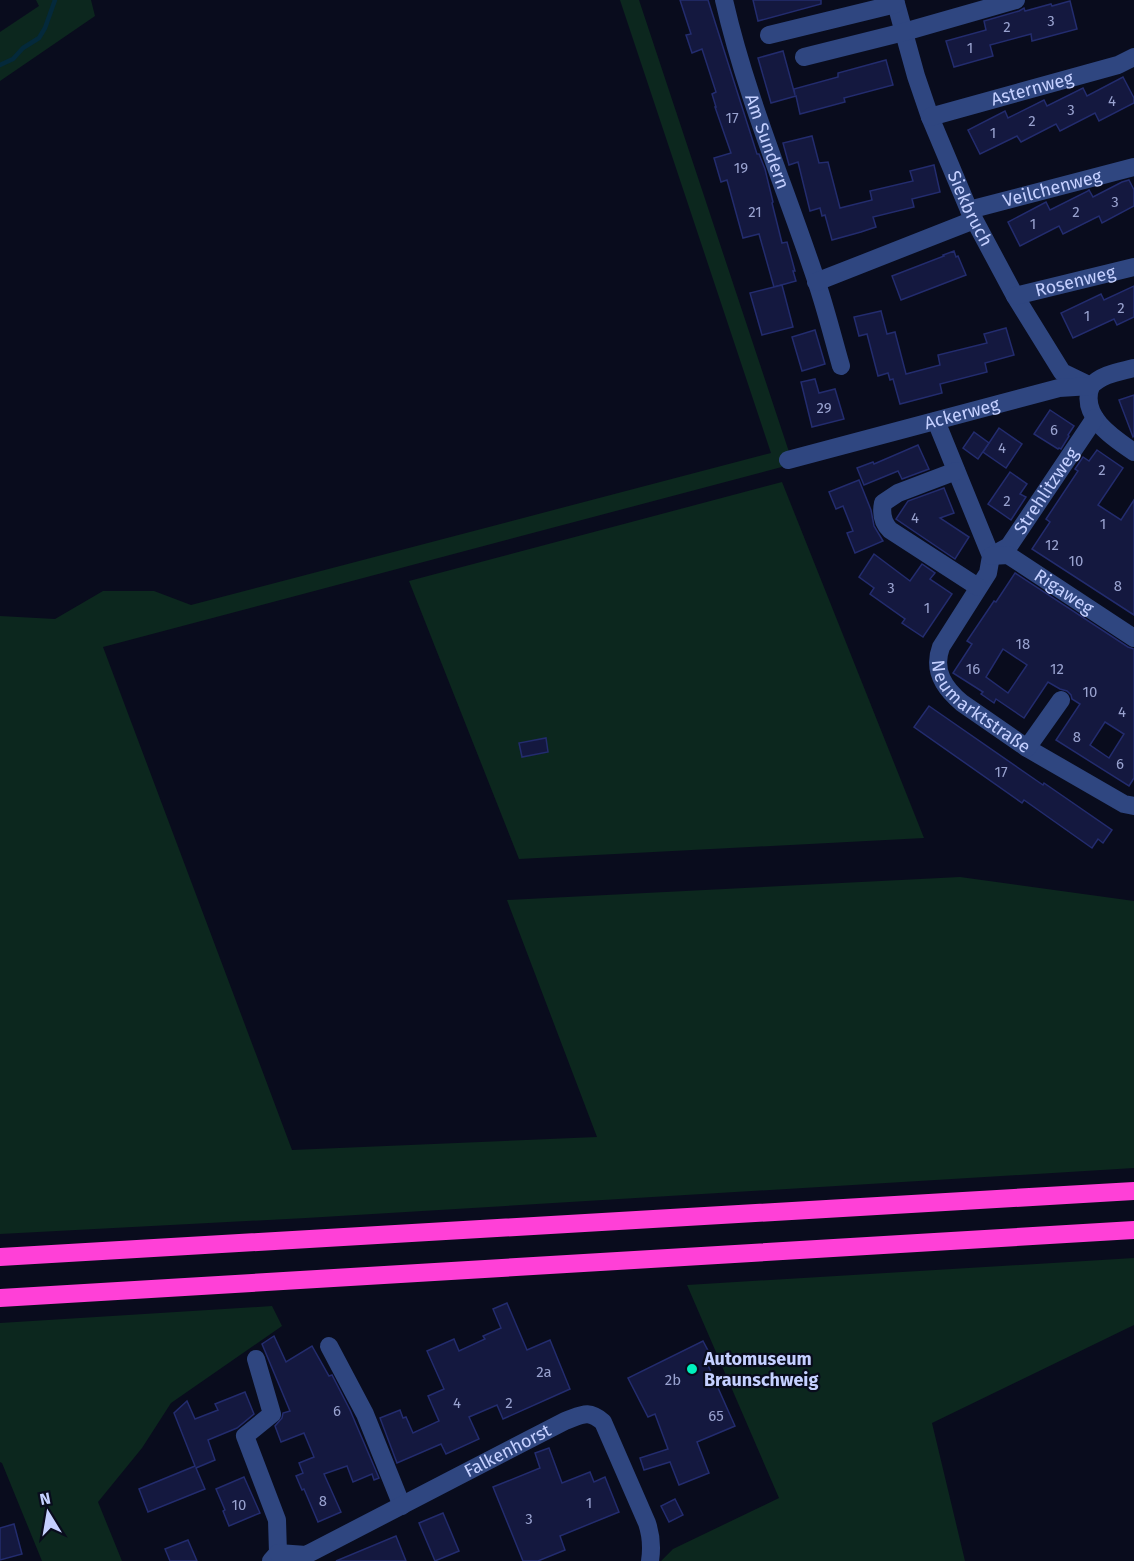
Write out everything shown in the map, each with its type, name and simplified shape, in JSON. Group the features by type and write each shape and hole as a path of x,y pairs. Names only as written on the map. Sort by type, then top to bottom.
{"highway":[{"path":"0,1257 1134,1191"},
{"path":"0,1298 1134,1230"}],"street":[{"name":"Am Sundern","path":"724,0 739,55 842,366"},
{"path":"804,57 904,32 1016,0"},
{"path":"769,35 896,2"},
{"name":"Siekbruch","path":"896,2 930,117 972,215 1015,296 1062,372 1091,386"},
{"name":"Asternweg","path":"930,117 1118,65 1134,57"},
{"name":"Veilchenweg","path":"972,215 1134,167"},
{"path":"816,282 972,215"},
{"name":"Rosenweg","path":"1015,296 1134,267"},
{"name":"Ackerweg","path":"788,460 1059,388 1091,386 1096,380 1134,368"},
{"path":"1091,386 1088,398 1095,418 1105,430 1134,452"},
{"name":"Strehlitzweg","path":"991,556 1008,546 1095,418"},
{"path":"936,421 991,556"},
{"path":"956,471 898,493 883,503 882,510 886,525 891,530 978,587"},
{"name":"Rigaweg","path":"991,556 1008,555 1134,638"},
{"name":"Neumarktstraße","path":"991,556 988,573 941,647 938,662 942,681 953,696 1028,748 1124,804 1134,806"},
{"path":"1028,748 1061,700"},
{"path":"329,1346 365,1414 402,1506"},
{"path":"256,1359 272,1414 245,1436 277,1520 274,1557"},
{"name":"Falkenhorst","path":"274,1557 306,1555 565,1421 585,1414 595,1415 603,1422 647,1523 650,1532 650,1561"}],"green space":[{"path":"36,0 91,0 95,16 0,81 0,32 39,6"},
{"path":"620,0 639,0 793,464 103,647 292,1150 597,1137 507,900 960,877 1134,901 1134,1168 306,1218 0,1234 0,616 55,619 103,591 154,591 191,605 771,453"},
{"path":"782,482 924,838 519,859 409,581"},
{"path":"1134,1258 1134,1325 932,1423 965,1561 661,1561 673,1549 779,1498 687,1285"},
{"path":"272,1306 282,1326 171,1403 142,1448 98,1502 122,1561 42,1561 0,1462 0,1323"}],"building":[{"path":"680,0 708,0 757,154 765,169 782,243 787,242 796,281 774,287 759,234 743,238 727,180 721,182 714,158 731,153 715,107 712,94 716,92 702,49 692,53 686,35 691,34"},
{"path":"753,0 821,0 821,4 758,21"},
{"path":"1070,1 1077,29 1032,41 1031,34 990,45 993,56 954,67 946,41 986,30 984,21 1024,8 1025,11"},
{"path":"783,51 795,95 794,89 838,77 838,73 886,60 893,85 844,98 845,102 800,114 796,96 771,103 758,58"},
{"path":"1123,77 1134,98 1134,103 1099,121 1095,113 1060,131 1056,124 1021,142 1017,136 980,154 968,130 1005,111 1008,118 1044,100 1047,106 1083,88 1087,96"},
{"path":"812,136 819,163 828,162 840,208 872,200 870,191 913,181 910,171 934,165 940,192 912,199 914,207 873,217 876,227 832,240 825,215 822,216 820,208 810,211 798,162 789,165 783,143"},
{"path":"1129,180 1134,190 1134,206 1102,223 1099,216 1063,234 1059,226 1020,246 1008,222 1046,202 1050,210 1089,190 1093,197"},
{"path":"954,251 966,275 901,300 892,276"},
{"path":"782,285 793,327 762,335 750,293"},
{"path":"1134,286 1134,317 1117,325 1114,319 1073,338 1061,313 1101,294 1104,300"},
{"path":"881,311 887,334 895,332 906,374 940,365 938,355 987,343 984,334 1006,328 1014,355 985,363 987,372 940,384 942,393 900,404 893,379 890,380 888,373 878,376 867,334 859,336 854,317"},
{"path":"815,330 825,364 802,371 792,337"},
{"path":"815,379 819,393 835,389 844,419 812,427 801,382"},
{"path":"1134,395 1134,436 1133,437 1119,400"},
{"path":"1050,410 1074,426 1061,449 1034,434"},
{"path":"999,428 1022,444 1006,468 983,452"},
{"path":"974,432 989,443 978,459 963,448"},
{"path":"918,445 929,469 902,479 898,471 864,485 857,468 873,462 874,464"},
{"path":"1097,450 1123,468 1098,505 1121,520 1134,500 1134,615 1032,549 1050,522 1046,519 1078,471 1075,469 1083,457 1089,461"},
{"path":"1010,472 1027,484 1020,494 1026,497 1011,520 988,504"},
{"path":"859,480 871,510 874,526 883,541 855,553 847,533 853,531 843,506 836,509 829,492"},
{"path":"944,488 954,513 940,518 969,537 955,559 896,519 908,501"},
{"path":"874,554 910,581 922,564 935,573 930,579 952,594 923,637 902,623 905,619 870,594 874,588 859,577"},
{"path":"1015,573 1134,649 1134,778 1129,786 1056,740 1080,704 1072,699 1067,691 1048,682 1024,718 996,699 994,703 981,694 983,692 953,673 972,644 967,641 994,601 996,602","holes":["1003,649 1027,665 1008,693 986,677","1105,722 1124,734 1109,758 1090,745"]},
{"path":"929,706 1112,830 1103,843 1098,839 1092,848 1024,800 1022,803 914,727"},
{"path":"546,738 548,752 522,757 519,743"},
{"path":"507,1303 527,1350 550,1340 570,1389 503,1419 497,1405 469,1417 479,1439 446,1454 441,1444 397,1463 380,1418 400,1410 413,1433 439,1421 428,1396 444,1389 427,1351 454,1339 459,1351 485,1339 483,1336 501,1328 493,1309"},
{"path":"274,1336 286,1362 312,1346 329,1376 332,1375 350,1410 379,1478 374,1480 372,1474 353,1482 347,1466 324,1474 341,1512 318,1522 296,1476 303,1473 299,1463 314,1457 304,1433 281,1442 275,1426 283,1413 290,1411 262,1344"},
{"path":"703,1341 713,1360 707,1363 735,1426 697,1442 709,1473 679,1485 670,1462 644,1470 640,1458 668,1449 655,1414 648,1417 628,1378"},
{"path":"245,1392 254,1414 237,1428 208,1440 215,1460 196,1468 205,1489 148,1512 139,1489 195,1466 174,1413 187,1401 195,1419 218,1410 215,1404"},
{"path":"549,1448 562,1483 590,1472 594,1482 605,1477 619,1512 560,1536 565,1550 538,1561 523,1561 493,1487 540,1468 535,1453"},
{"path":"244,1477 260,1513 229,1526 216,1489"},
{"path":"675,1499 683,1515 669,1522 661,1506"},
{"path":"443,1513 459,1551 435,1561 419,1523"},
{"path":"14,1524 22,1554 0,1560 0,1528"},
{"path":"396,1536 406,1561 336,1561"},
{"path":"188,1540 197,1561 170,1561 165,1549"}],"waterway":[{"path":"0,65 13,59 23,48 39,38 55,0"}],"place":[{"name":"Automuseum Braunschweig","path":"692,1369"}]}
